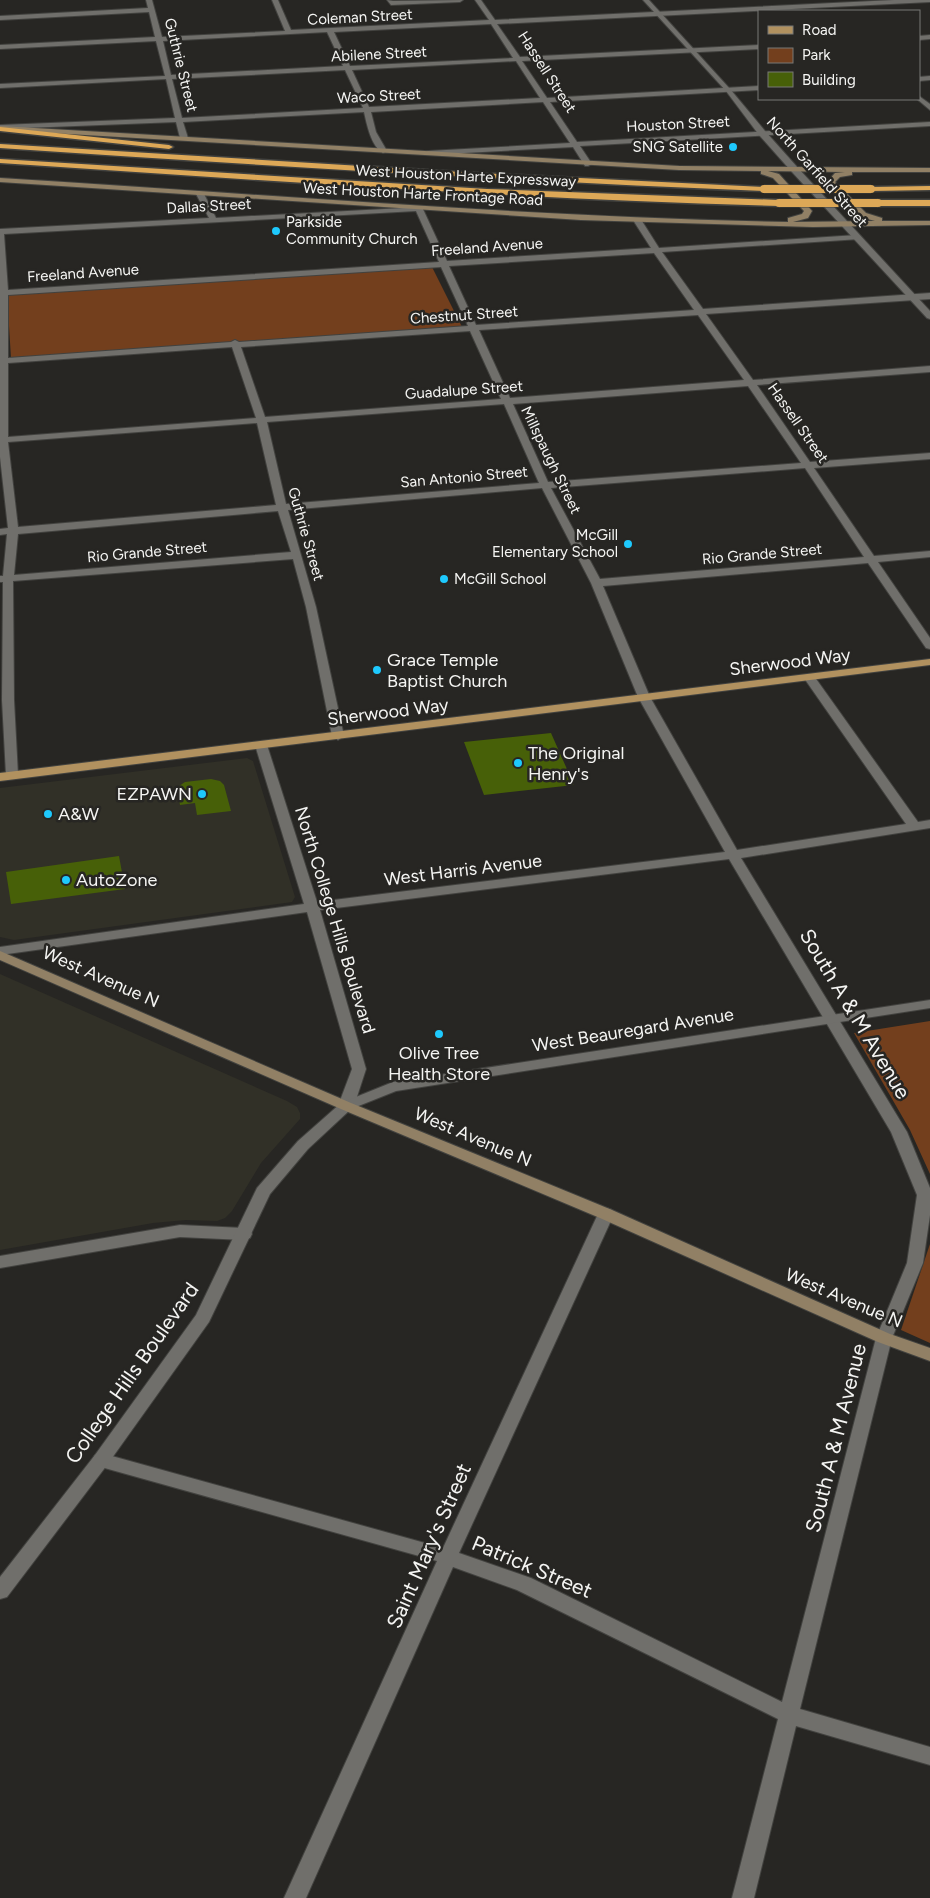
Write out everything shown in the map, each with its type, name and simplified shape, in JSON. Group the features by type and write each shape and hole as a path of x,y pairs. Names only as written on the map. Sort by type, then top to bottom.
{"highway":[{"path":"0,128 182,148"},
{"name":"West Houston Harte Expressway","path":"0,146 630,184 764,188 930,188"},
{"path":"192,149 452,174"},
{"name":"West Houston Harte Expressway","path":"0,160 413,187 684,201 930,204"},
{"path":"0,170 413,187"}],"main road":[{"path":"0,128 588,164 795,170 930,170"},
{"path":"754,169 776,176 808,211 805,216 773,223"},
{"path":"862,170 838,175 832,182 863,215 871,219 906,224"},
{"name":"West Houston Harte Frontage Road","path":"0,180 419,208 637,220 844,224"},
{"path":"844,224 930,223"},
{"name":"Sherwood Way","path":"6,776 930,662"},
{"name":"West Avenue N","path":"0,955 346,1106 606,1214 884,1338 930,1355"}],"street":[{"name":"Guthrie Street","path":"149,0 184,138"},
{"path":"275,0 289,32"},
{"path":"391,1 460,0"},
{"name":"Hassell Street","path":"478,0 588,164"},
{"name":"North Garfield Street","path":"646,0 656,14 694,50 762,134 930,316"},
{"path":"807,0 819,10"},
{"name":"Coleman Street","path":"0,47 930,0"},
{"path":"0,18 152,10"},
{"path":"330,31 367,110 372,132 384,151"},
{"name":"Abilene Street","path":"0,86 758,47"},
{"name":"Waco Street","path":"0,128 758,88"},
{"path":"920,99 930,108"},
{"name":"Houston Street","path":"428,153 930,124"},
{"path":"200,194 213,219"},
{"name":"Dallas Street","path":"0,232 419,208"},
{"name":"Millspaugh Street","path":"419,208 472,328 546,485 596,582 644,697"},
{"name":"Hassell Street","path":"637,220 656,250 751,383 930,646"},
{"path":"0,232 2,440 13,531 4,578 8,700 6,776"},
{"name":"Freeland Avenue","path":"2,293 857,237"},
{"name":"Chestnut Street","path":"2,361 235,343 930,296"},
{"name":"Guthrie Street","path":"235,343 261,419 282,507 311,607 338,736"},
{"name":"Guadalupe Street","path":"2,440 930,369"},
{"name":"San Antonio Street","path":"0,532 546,485 930,456"},
{"name":"Rio Grande Street","path":"596,582 930,554"},
{"name":"Rio Grande Street","path":"4,578 297,555"},
{"path":"810,678 914,826"},
{"name":"South A & M Avenue","path":"644,697 733,855 899,1132 925,1195 914,1263 884,1338 743,1898"},
{"name":"North College Hills Boulevard","path":"261,745 312,907 359,1069 346,1106"},
{"name":"West Harris Avenue","path":"0,951 312,907 733,855 930,824"},
{"name":"West Beauregard Avenue","path":"346,1106 393,1087 930,1004"},
{"name":"College Hills Boulevard","path":"0,1591 101,1460 203,1318 263,1192 303,1145 346,1106"},
{"name":"Saint Mary's Street","path":"295,1898 448,1557 606,1214"},
{"path":"0,1262 180,1231 244,1234"},
{"name":"Patrick Street","path":"101,1460 448,1557 524,1584 790,1715 930,1756"}],"shaded area":[{"path":"247,758 253,761 295,897 292,902 14,940 0,937 0,788"},
{"path":"0,974 287,1101 297,1107 300,1119 261,1163 232,1211 225,1218 217,1221 186,1220 153,1223 0,1250"}],"green space":[{"path":"432,267 462,327 11,358 7,294"},
{"path":"930,1021 930,1174 910,1130 854,1033"},
{"path":"930,1244 930,1343 901,1330"}],"building":[{"name":"The Original Henry's","path":"551,733 574,785 484,795 464,742"},
{"name":"EZPAWN","path":"211,779 220,781 224,785 231,811 197,815 195,803 180,805 177,790 179,786 185,782"},
{"name":"AutoZone","path":"119,856 125,889 11,904 6,872"}],"place":[{"name":"SNG Satellite","path":"733,147"},
{"name":"Parkside Community Church","path":"276,231"},
{"name":"McGill Elementary School","path":"628,544"},
{"name":"McGill School","path":"444,579"},
{"name":"Grace Temple Baptist Church","path":"377,670"},
{"name":"The Original Henry's","path":"518,763"},
{"name":"EZPAWN","path":"202,794"},
{"name":"A&W","path":"48,814"},
{"name":"AutoZone","path":"66,880"},
{"name":"Olive Tree Health Store","path":"439,1034"}]}
